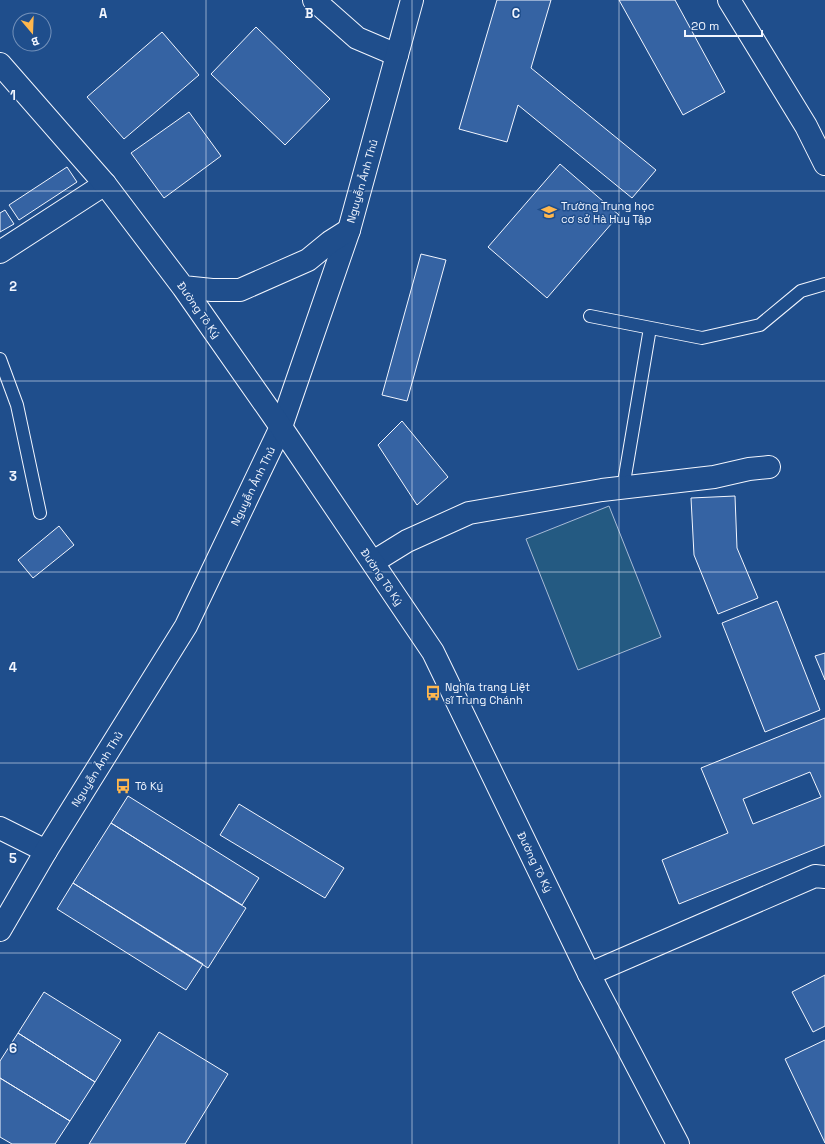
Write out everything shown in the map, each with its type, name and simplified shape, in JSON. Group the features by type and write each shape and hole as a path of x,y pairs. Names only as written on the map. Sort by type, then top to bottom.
{"main road":[{"path":"314,0 357,38 397,55"},
{"name":"Nguyễn Ảnh Thủ","path":"0,930 46,852 186,626 281,427 349,230 412,0"},
{"path":"729,0 816,125 825,164"},
{"name":"Đường Tô Ký","path":"0,64 105,184 183,287 281,427 433,652 589,974 678,1144"},
{"path":"0,252 105,184"},
{"path":"183,287 212,290 240,290 308,260 330,242 349,230"},
{"path":"373,562 407,541 470,513 602,490 714,477 749,469 769,467"},
{"path":"0,828 46,852"},
{"path":"589,974 815,876 825,877"}],"lane":[{"path":"590,316 702,338 760,325 801,291 825,284"},
{"path":"623,488 650,328"},
{"path":"0,359 16,405 40,513"}],"shaded area":[{"path":"609,506 661,637 578,670 526,539"}],"building":[{"name":"Trường Trung học cơ sở Hà Huy Tập","path":"497,0 551,0 531,68 656,170 632,198 518,105 507,142 459,129"},
{"path":"619,0 675,0 725,92 683,115"},
{"path":"256,27 330,99 285,145 211,74"},
{"path":"162,32 199,75 124,139 87,97"},
{"path":"189,112 221,156 164,198 131,153"},
{"path":"560,164 619,215 547,298 488,247"},
{"path":"67,167 77,182 19,220 9,205"},
{"path":"5,210 14,224 0,232 0,213"},
{"path":"421,254 446,260 407,401 382,395"},
{"path":"402,421 448,477 417,505 378,445"},
{"path":"735,496 737,548 758,598 718,614 694,555 691,498"},
{"path":"59,526 74,545 33,578 18,560"},
{"path":"777,601 820,710 765,732 722,623"},
{"path":"825,653 825,680 815,656"},
{"path":"825,718 825,845 679,904 662,860 728,833 701,768","holes":["810,772 821,797 753,824 743,799"]},
{"path":"128,796 259,878 242,905 111,823"},
{"path":"239,804 344,868 325,898 220,835"},
{"path":"111,823 246,908 208,968 73,883"},
{"path":"73,883 203,964 186,990 57,909"},
{"path":"825,975 825,1026 813,1032 792,992"},
{"path":"44,992 121,1040 95,1082 18,1033"},
{"path":"159,1032 228,1074 185,1144 89,1144"},
{"path":"18,1033 95,1082 70,1121 0,1078 0,1061"},
{"path":"825,1040 825,1143 785,1059"},
{"path":"0,1078 70,1121 55,1144 12,1144 0,1137"}],"place":[{"name":"Trường Trung học cơ sở Hà Huy Tập","path":"549,212"},
{"name":"Nghĩa trang Liệt sĩ Trung Chánh","path":"433,693"},
{"name":"Tô Ký","path":"123,786"}]}
